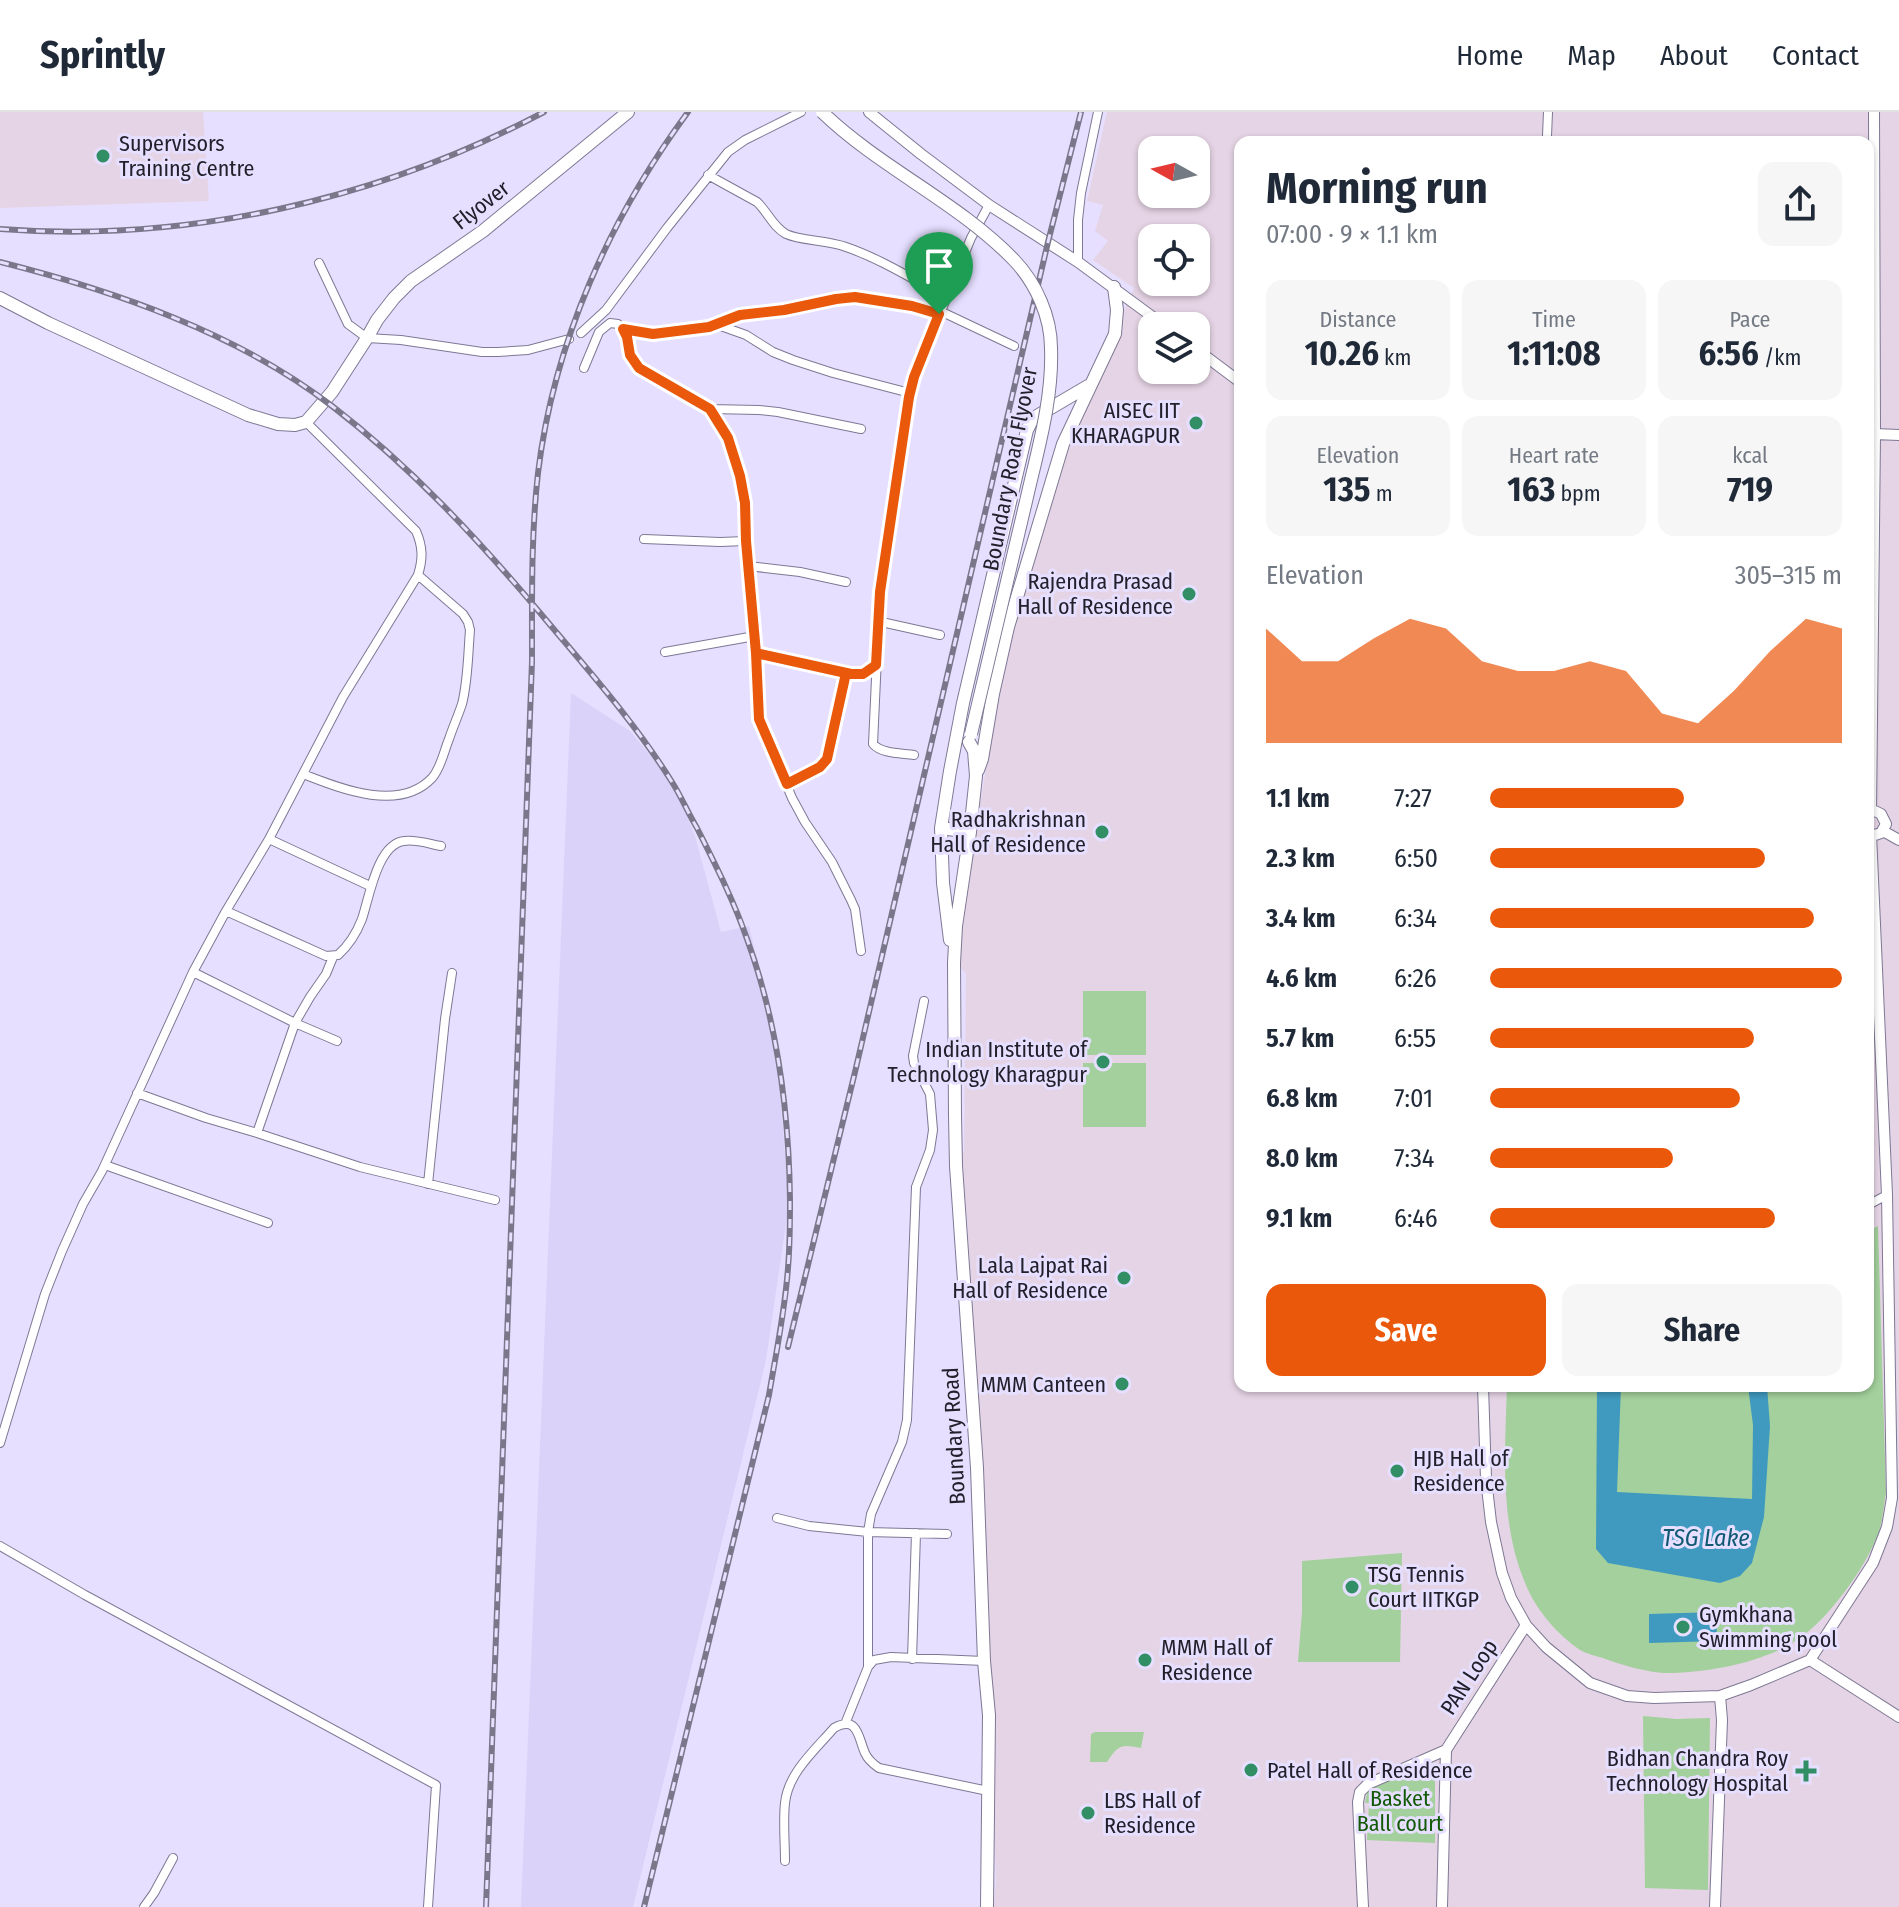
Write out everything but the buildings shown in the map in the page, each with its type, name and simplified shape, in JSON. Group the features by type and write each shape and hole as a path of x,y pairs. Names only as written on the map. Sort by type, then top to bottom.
{"main road":[{"name":"Flyover","path":"306,422 332,392 385,309 411,281 483,231 628,112"},
{"name":"Boundary Road Flyover","path":"822,112 836,126 994,241 1017,263 1035,289 1046,315 1052,345 1045,416 970,738 976,776"},
{"path":"976,776 1008,627 1063,444 1115,334 1117,310 1114,287"},
{"path":"0,298 258,419 286,425 306,422"},
{"name":"Boundary Road","path":"954,963 943,883 941,828 965,691 1027,430 1037,416 1088,386"},
{"path":"952,758 970,738"},
{"name":"Boundary Road","path":"976,776 954,963 956,1166 977,1468 989,1715 987,1907"},
{"path":"941,828 970,832"}],"street":[{"path":"581,333 606,310 728,152 801,112"},
{"path":"869,112 989,205 1078,262 1147,312"},
{"path":"1078,262 1081,193 1098,112"},
{"path":"1547,136 1548,112"},
{"path":"1874,112 1874,510"},
{"path":"708,175 757,202 785,233 832,242 863,253 946,297"},
{"path":"914,755 882,751 873,744 877,621 886,548 914,377 971,238 989,205"},
{"path":"319,263 348,324 367,338 482,352 528,350 569,339"},
{"path":"623,329 653,334 718,325 740,315 855,297 940,312 1014,346"},
{"path":"584,368 604,326 615,322 623,329 630,355 639,368 710,409 778,412 861,429"},
{"path":"718,325 746,335 793,360 910,393"},
{"path":"1210,360 1234,378"},
{"path":"710,409 728,438 745,503 759,719 805,822 832,862 855,909 861,951"},
{"path":"0,1443 45,1294 83,1204 105,1165 193,972 269,839 343,697 418,575 422,552 416,531 306,422"},
{"path":"1875,434 1899,435"},
{"path":"644,539 746,541"},
{"path":"748,566 800,572 846,582"},
{"path":"303,774 350,791 384,797 424,785 439,767 462,702 470,630 463,614 418,575"},
{"path":"877,621 940,635"},
{"path":"665,652 755,636"},
{"path":"756,653 846,673 863,674 876,665"},
{"path":"787,784 820,767 827,759 846,673"},
{"path":"1874,812 1884,817 1886,824 1883,831 1874,834"},
{"path":"1883,831 1899,840"},
{"path":"269,839 370,886"},
{"path":"226,911 333,957 344,950 360,925 370,886 387,852 400,841 408,840 441,846"},
{"path":"1483,1392 1486,1479 1502,1573 1526,1625 1546,1647 1590,1683 1627,1696 1654,1698 1720,1696 1810,1660 1873,1563 1887,1527 1892,1498 1887,1195 1874,919"},
{"path":"257,1133 295,1023 326,974 333,957"},
{"path":"193,972 337,1041"},
{"path":"428,1184 452,973"},
{"path":"868,1667 868,1532 871,1514 902,1442 907,1420 916,1187 933,1140 930,1094 913,1056 924,1001"},
{"path":"137,1093 360,1167 495,1200"},
{"path":"105,1165 268,1223"},
{"path":"1874,1202 1887,1195"},
{"path":"777,1518 809,1526 868,1532 947,1534"},
{"path":"912,1659 916,1533"},
{"path":"0,1546 436,1785 428,1907"},
{"name":"PAN Loop","path":"1442,1907 1446,1750 1526,1625"},
{"path":"845,1724 868,1667 874,1660 881,1657 984,1661"},
{"path":"1810,1660 1899,1717"},
{"path":"1715,1907 1722,1720 1720,1696"},
{"path":"785,1861 785,1802 788,1791 799,1768 834,1728 845,1724 857,1730 871,1763 879,1768 988,1791"},
{"name":"PAN Loop","path":"1363,1907 1360,1792 1368,1784 1446,1750"},
{"path":"144,1907 173,1858"}],"shaded area":[{"name":"Supervisors Training Centre","path":"0,112 203,112 209,201 0,208"},
{"name":"Indian Institute of Technology Kharagpur","path":"1107,112 1899,112 1899,1907 994,1907 996,1880 985,1527 961,1157 964,1151 966,974 960,967 962,916 1000,682 1036,550 1060,469 1109,359 1134,288 1093,260 1108,241 1095,231 1103,205 1087,201"},
{"path":"571,693 630,731 674,784 695,836 721,932 749,926 776,1042 789,1203 766,1360 633,1907 521,1907"}],"green space":[{"path":"1083,991 1146,991 1146,1055 1083,1055"},
{"path":"1083,1063 1146,1063 1146,1127 1083,1127"},
{"path":"1878,1226 1886,1492 1875,1542 1846,1590 1822,1619 1797,1640 1768,1655 1735,1665 1660,1673 1626,1666 1580,1650 1542,1613 1530,1594 1517,1561 1511,1537 1506,1487 1507,1392 1874,1392 1874,1228"},
{"name":"TSG Tennis Court IITKGP","path":"1402,1553 1400,1662 1298,1662 1302,1561"},
{"path":"1643,1716 1710,1718 1708,1890 1645,1888"},
{"path":"1144,1732 1141,1748 1121,1747 1107,1762 1090,1762 1091,1734"},
{"name":"Basket Ball court","path":"1435,1777 1435,1843 1367,1840 1369,1803 1365,1803 1368,1789 1386,1780"}],"water":[{"name":"TSG Lake","path":"1597,1392 1621,1392 1617,1492 1752,1499 1753,1425 1749,1392 1767,1392 1770,1426 1764,1517 1752,1563 1740,1576 1720,1583 1608,1563 1596,1549"},
{"name":"Gymkhana Swimming pool","path":"1716,1612 1717,1641 1649,1643 1649,1614"}],"railway":[{"path":"0,229 71,232 141,229 280,209 415,169 480,143 544,112"},
{"path":"486,1907 532,661 533,543 538,473 557,376 590,283 634,195 688,112"},
{"path":"788,1347 1081,112"},
{"path":"0,262 131,301 216,336 295,380 389,453 493,558 593,675 642,738 678,793 742,925 774,1034 784,1100 790,1200 787,1284 769,1395 644,1907"}],"place":[{"name":"Supervisors Training Centre","path":"103,156"},
{"name":"AISEC IIT KHARAGPUR","path":"1196,423"},
{"name":"Rajendra Prasad Hall of Residence","path":"1189,594"},
{"name":"Radhakrishnan Hall of Residence","path":"1102,832"},
{"name":"Indian Institute of Technology Kharagpur","path":"1103,1062"},
{"name":"Lala Lajpat Rai Hall of Residence","path":"1124,1278"},
{"name":"MMM Canteen","path":"1122,1384"},
{"name":"HJB Hall of Residence","path":"1397,1471"},
{"name":"TSG Tennis Court IITKGP","path":"1352,1587"},
{"name":"Gymkhana Swimming pool","path":"1683,1627"},
{"name":"MMM Hall of Residence","path":"1145,1660"},
{"name":"Patel Hall of Residence","path":"1251,1770"},
{"name":"Bidhan Chandra Roy Technology Hospital","path":"1806,1771"},
{"name":"LBS Hall of Residence","path":"1088,1813"}],"route":[{"path":"939,314 909,397 880,592 876,665 858,675 756,653 757,713 787,784 820,767 827,759 846,673 756,653 745,503 728,438 710,409 634,363 623,329 653,334 709,327 740,315 855,297 912,306 939,314"}]}
